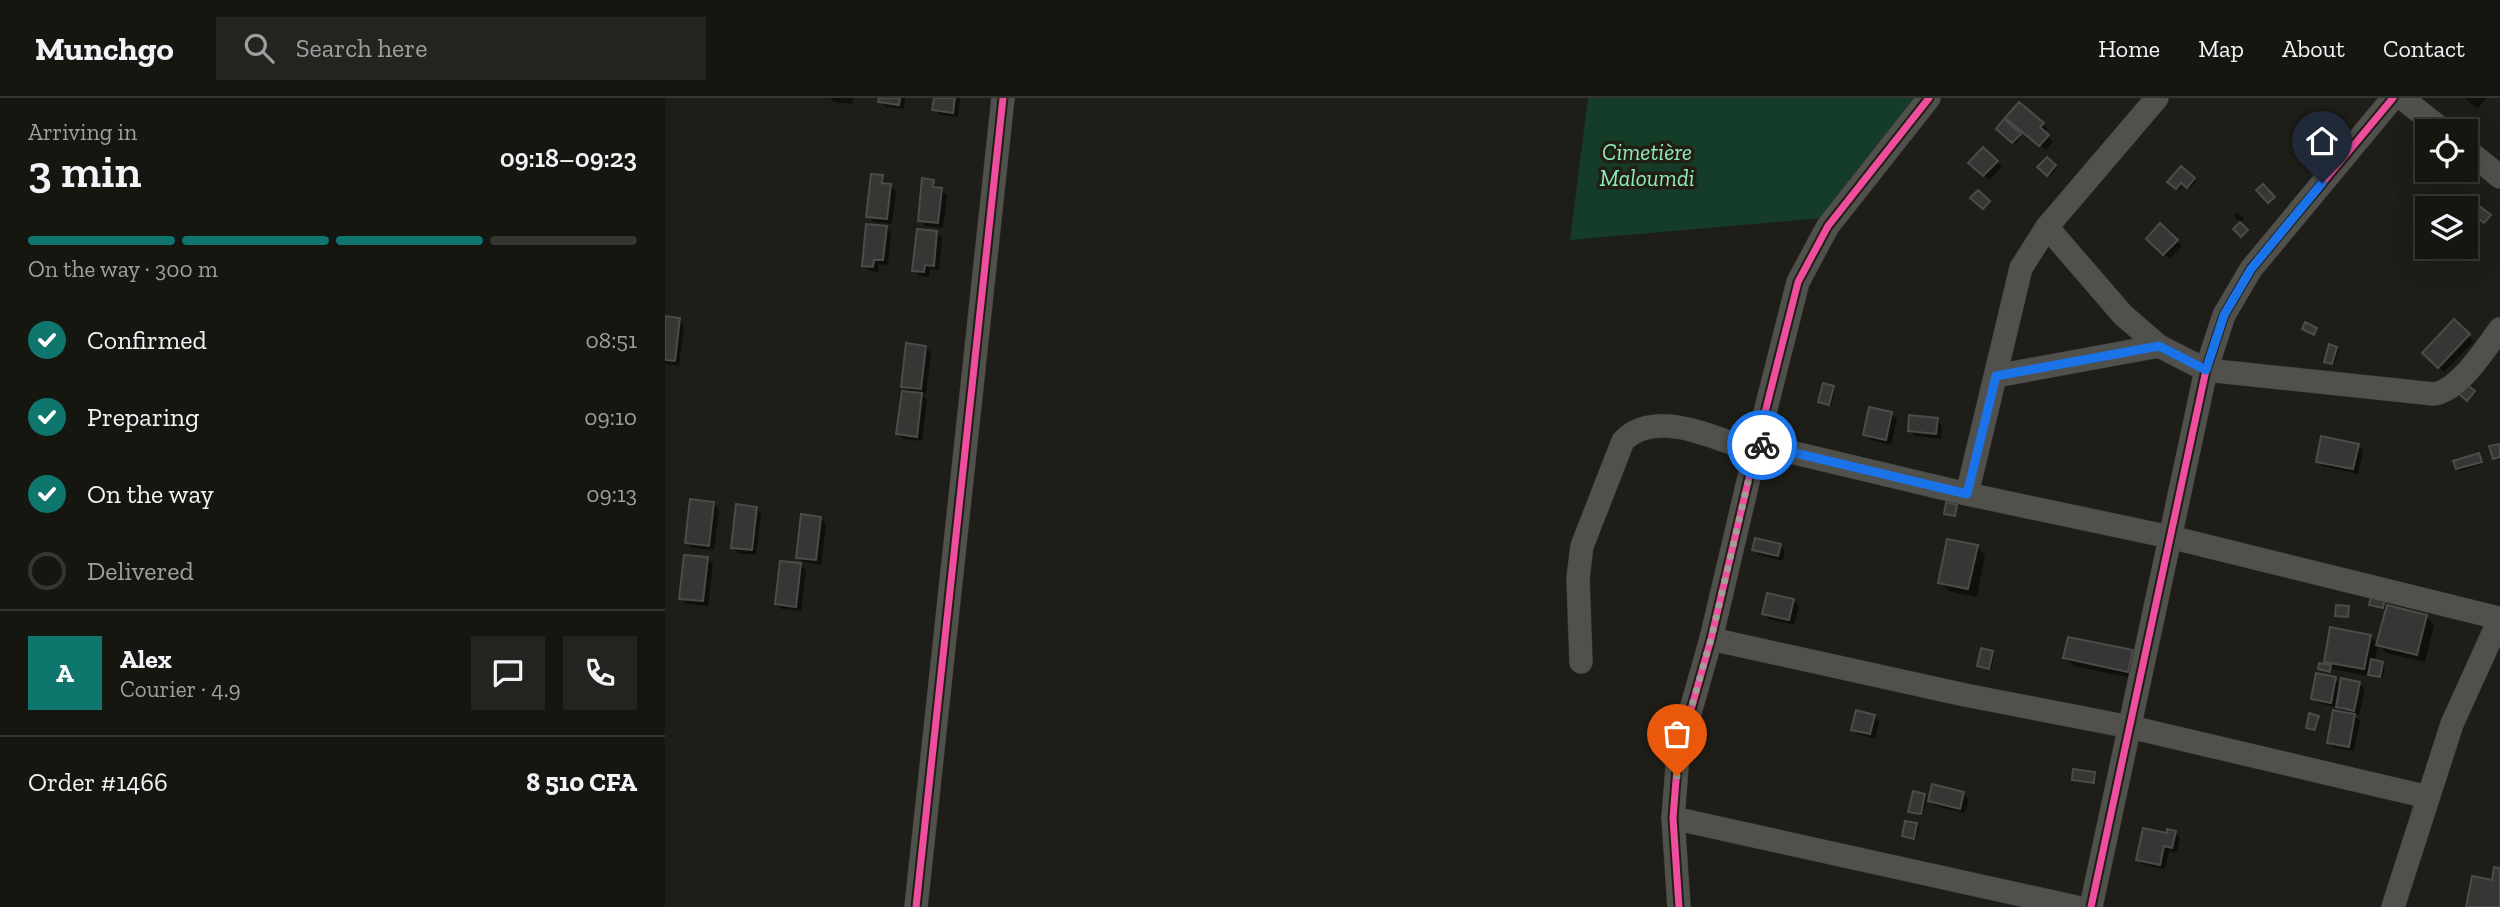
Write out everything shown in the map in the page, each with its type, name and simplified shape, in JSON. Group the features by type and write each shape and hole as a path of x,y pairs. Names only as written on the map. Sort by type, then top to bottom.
{"street":[{"path":"916,907 1003,98"},
{"path":"1679,907 1673,818 1678,754 1711,639 1798,282 1828,226 1929,98"},
{"path":"1967,494 2021,268 2047,227 2157,98"},
{"path":"2091,907 2206,370 2224,315 2251,269 2393,98"},
{"path":"2402,98 2429,119"},
{"path":"2478,159 2500,177"},
{"path":"2047,227 2123,315 2159,346 2206,370 2434,394 2450,389 2500,330"},
{"path":"1996,376 2159,346"},
{"path":"1581,662 1578,578 1582,546 1623,441 1631,433 1659,425 2170,537 2500,618 2452,724 2392,907"},
{"path":"1711,639 1965,695 2130,727 2428,797"},
{"path":"1673,818 2076,907"}],"green space":[{"name":"Cimetière Maloumdi","path":"1588,98 1919,98 1823,218 1570,240"}],"building":[{"path":"879,98 900,98 899,105 878,102"},
{"path":"934,98 955,98 953,113 932,110"},
{"path":"2019,102 2044,123 2040,127 2049,135 2039,146 2005,118"},
{"path":"2004,119 2021,134 2012,143 1996,129"},
{"path":"1983,147 1998,161 1983,176 1968,163"},
{"path":"2047,157 2056,165 2047,176 2037,167"},
{"path":"2181,166 2195,178 2187,188 2181,183 2176,189 2167,182"},
{"path":"871,174 883,175 882,183 891,184 887,219 866,217"},
{"path":"922,178 934,180 933,187 942,188 938,223 918,221"},
{"path":"2263,184 2275,197 2268,203 2256,190"},
{"path":"1978,190 1990,201 1983,209 1970,198"},
{"path":"2478,205 2491,215 2484,223 2478,218"},
{"path":"2240,222 2248,230 2241,237 2233,229"},
{"path":"2160,223 2178,240 2163,255 2146,239"},
{"path":"866,224 887,226 883,260 874,260 873,267 862,266"},
{"path":"917,229 937,231 934,266 925,265 924,272 912,271"},
{"path":"665,316 680,318 675,361 665,360"},
{"path":"2454,319 2470,334 2438,368 2422,353"},
{"path":"2305,322 2317,328 2314,335 2302,329"},
{"path":"906,343 926,346 921,389 901,387"},
{"path":"2329,344 2337,347 2332,364 2324,362"},
{"path":"1823,383 1834,386 1829,405 1818,402"},
{"path":"2466,384 2475,391 2467,401 2458,393"},
{"path":"902,391 922,393 917,437 896,434"},
{"path":"1869,407 1892,412 1886,440 1863,435"},
{"path":"1909,415 1938,418 1936,434 1908,431"},
{"path":"2321,436 2359,444 2353,469 2316,462"},
{"path":"2500,444 2500,457 2493,459 2489,446"},
{"path":"2479,453 2482,462 2456,469 2453,461"},
{"path":"690,499 714,502 709,546 685,543"},
{"path":"1946,502 1957,505 1955,516 1944,514"},
{"path":"736,504 757,507 752,550 731,548"},
{"path":"801,514 821,517 816,560 796,558"},
{"path":"1755,538 1781,544 1778,556 1752,550"},
{"path":"1947,539 1978,545 1968,589 1938,583"},
{"path":"684,555 708,557 703,601 679,599"},
{"path":"780,561 801,563 796,607 775,604"},
{"path":"1767,593 1794,599 1789,620 1762,614"},
{"path":"2371,596 2385,599 2383,608 2369,605"},
{"path":"2336,605 2349,606 2348,617 2335,616"},
{"path":"2387,605 2427,615 2417,655 2376,645"},
{"path":"2330,627 2371,635 2364,669 2324,662"},
{"path":"2068,637 2133,650 2128,672 2063,658"},
{"path":"1981,648 1993,651 1989,669 1977,666"},
{"path":"2371,659 2383,662 2380,677 2368,675"},
{"path":"2319,663 2331,665 2330,672 2318,669"},
{"path":"2316,673 2336,677 2331,703 2311,699"},
{"path":"2341,678 2360,682 2354,711 2336,707"},
{"path":"1856,710 1875,715 1870,734 1851,730"},
{"path":"2333,710 2355,714 2349,747 2327,743"},
{"path":"2309,713 2319,716 2315,730 2306,728"},
{"path":"2073,769 2095,772 2094,783 2072,780"},
{"path":"1932,784 1964,792 1960,809 1928,801"},
{"path":"1913,791 1925,794 1921,814 1908,812"},
{"path":"1905,821 1917,823 1914,839 1902,836"},
{"path":"2143,828 2167,833 2167,829 2176,831 2172,848 2164,846 2160,865 2136,860"},
{"path":"2494,867 2500,868 2500,907 2466,907 2472,876 2492,880"}],"cycle path":[{"path":"916,907 1003,98"},
{"path":"1679,907 1673,818 1678,755 1711,639 1798,282 1828,226 1929,98"},
{"path":"2091,907 2206,370 2224,315 2251,269 2393,98"}],"way so far":[{"path":"1677,776 1678,754 1711,639 1757,444 1762,445"}],"route":[{"path":"1762,445 1967,494 1996,376 2159,346 2206,370 2224,315 2251,269 2322,183"}]}
